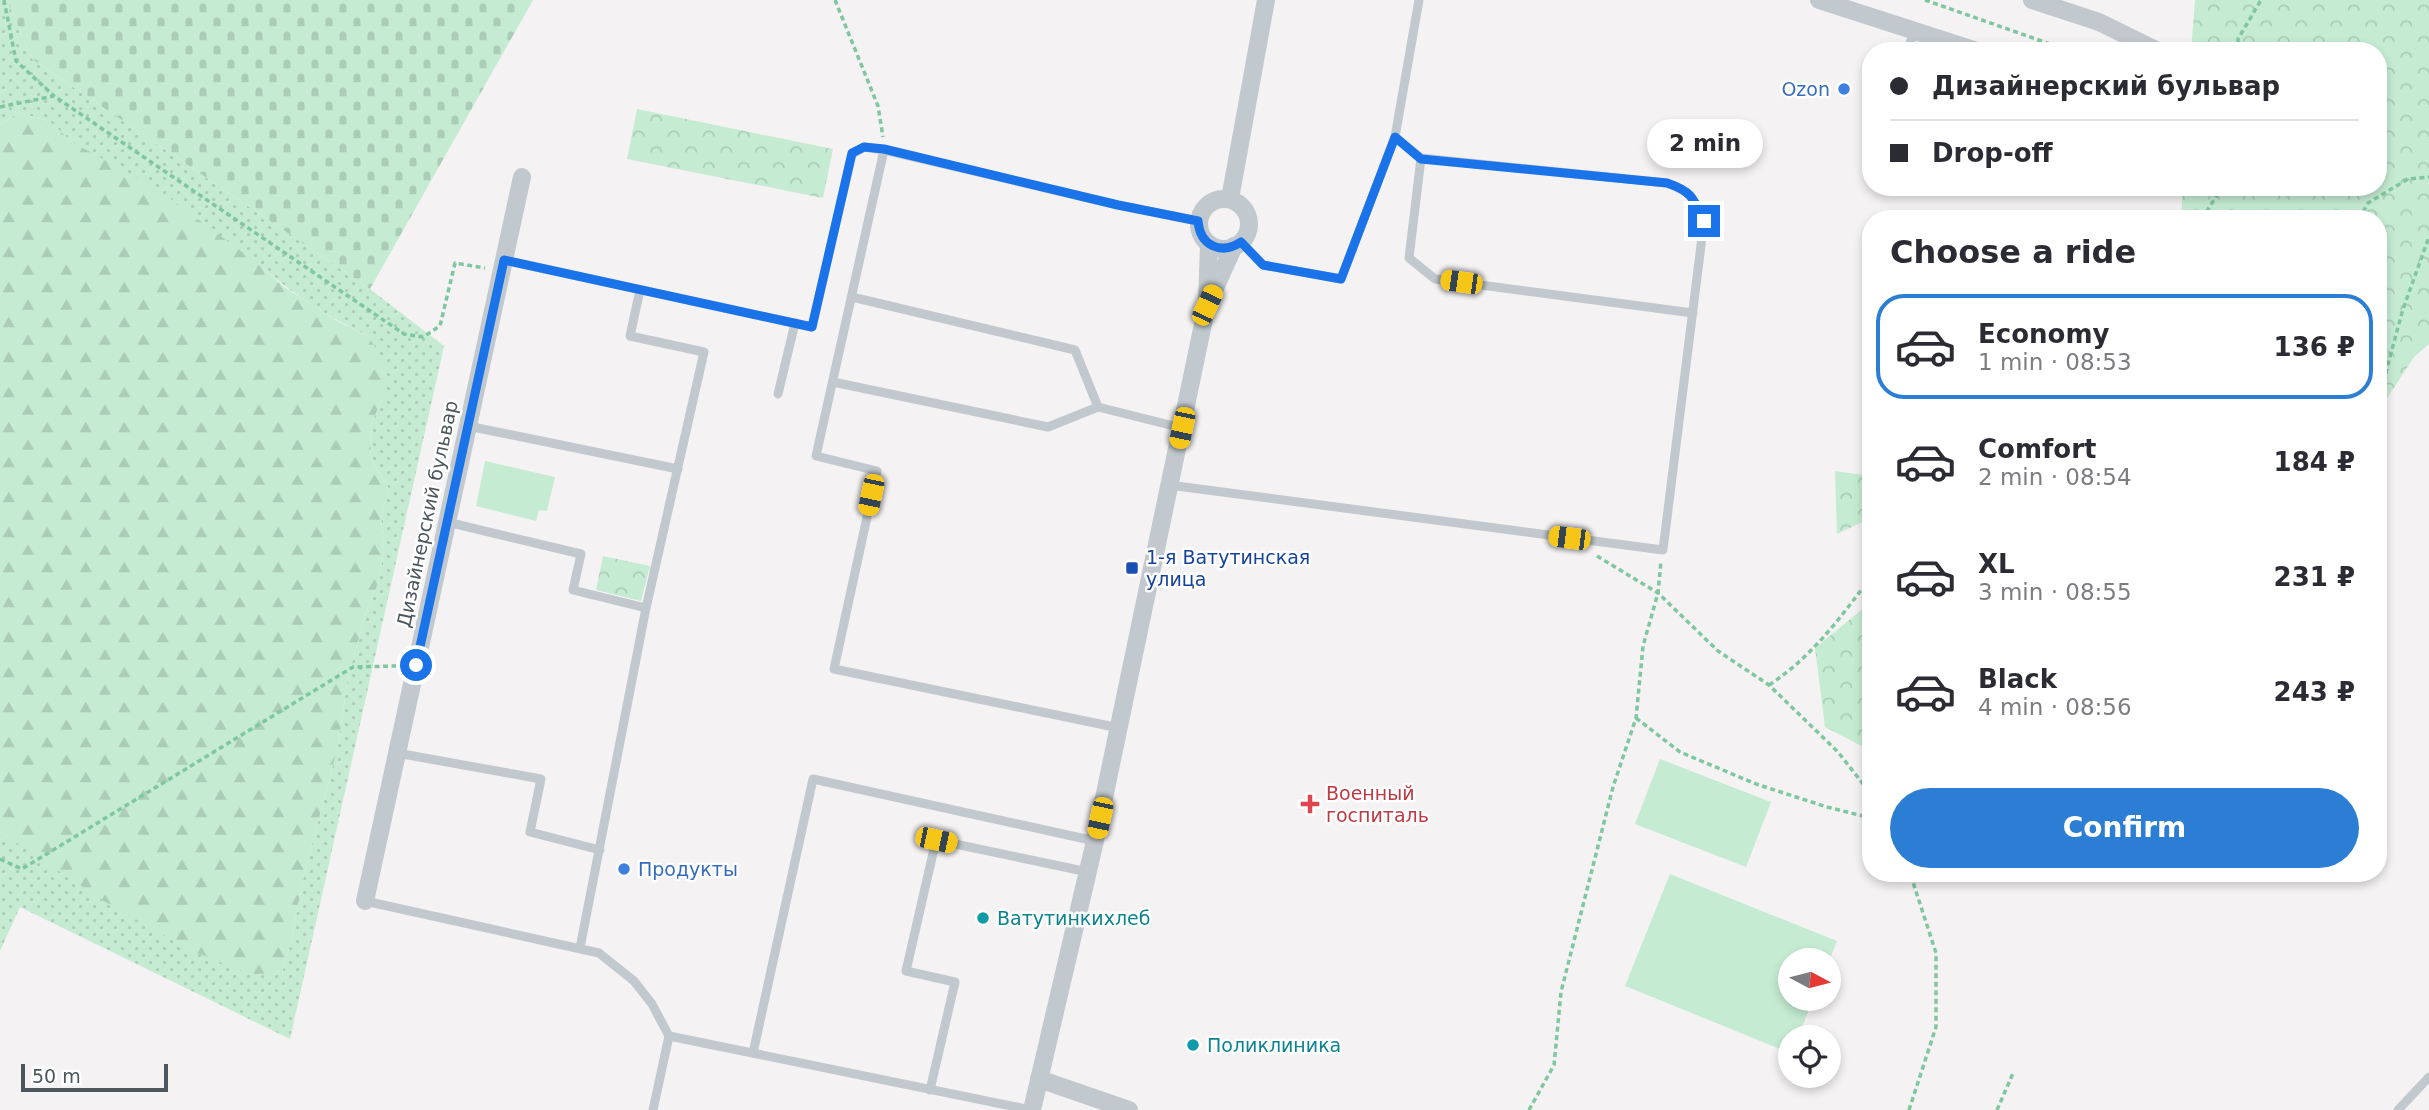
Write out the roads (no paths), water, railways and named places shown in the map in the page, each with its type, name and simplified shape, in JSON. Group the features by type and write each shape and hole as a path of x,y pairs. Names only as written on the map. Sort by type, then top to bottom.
{"street":[{"path":"1230,199 1266,0"},
{"path":"1819,0 1950,42"},
{"path":"2032,0 2099,22 2140,42"},
{"name":"Дизайнерский бульвар","path":"365,901 522,177"},
{"path":"1207,305 1249,226 1244,209 1230,199 1213,201 1206,206 1198,221 1199,230 1209,244 1217,248 1238,244"},
{"path":"1031,1110 1095,841 1182,428 1207,305 1209,244"},
{"path":"1039,1079 1129,1110"}],"lane":[{"path":"1238,244 1263,265 1341,279 1395,137 1419,0"},
{"path":"1911,42 1914,30"},
{"path":"1169,485 1662,550 1704,221 1696,204 1685,190 1667,183 1421,159 1395,137"},
{"path":"503,265 640,290 812,327 852,153 864,147 884,149 1118,205 1198,221"},
{"path":"884,149 816,456 877,471 834,669 1119,728"},
{"path":"1421,159 1409,258 1435,279 1693,313"},
{"path":"580,948 646,608 704,352 630,336 640,290"},
{"path":"852,297 1075,349 1098,407"},
{"path":"778,394 795,323"},
{"path":"834,382 1048,426 1098,407 1182,428"},
{"path":"468,426 678,469"},
{"path":"447,522 581,554 573,590 646,608"},
{"path":"397,753 541,779 530,832 600,850"},
{"path":"753,1054 813,779 1095,841"},
{"path":"930,1090 954,982 906,971 936,840 1088,872"},
{"path":"365,901 598,953 634,981 652,1004 669,1037 653,1110"},
{"path":"669,1037 1031,1110"},
{"path":"2398,1110 2429,1077"}],"place":[{"name":"Ozon","path":"1844,89"},
{"name":"1-я Ватутинская улица","path":"1132,568"},
{"name":"Военный госпиталь","path":"1310,804"},
{"name":"Продукты","path":"624,869"},
{"name":"Ватутинкихлеб","path":"983,918"},
{"name":"Поликлиника","path":"1193,1045"}]}
